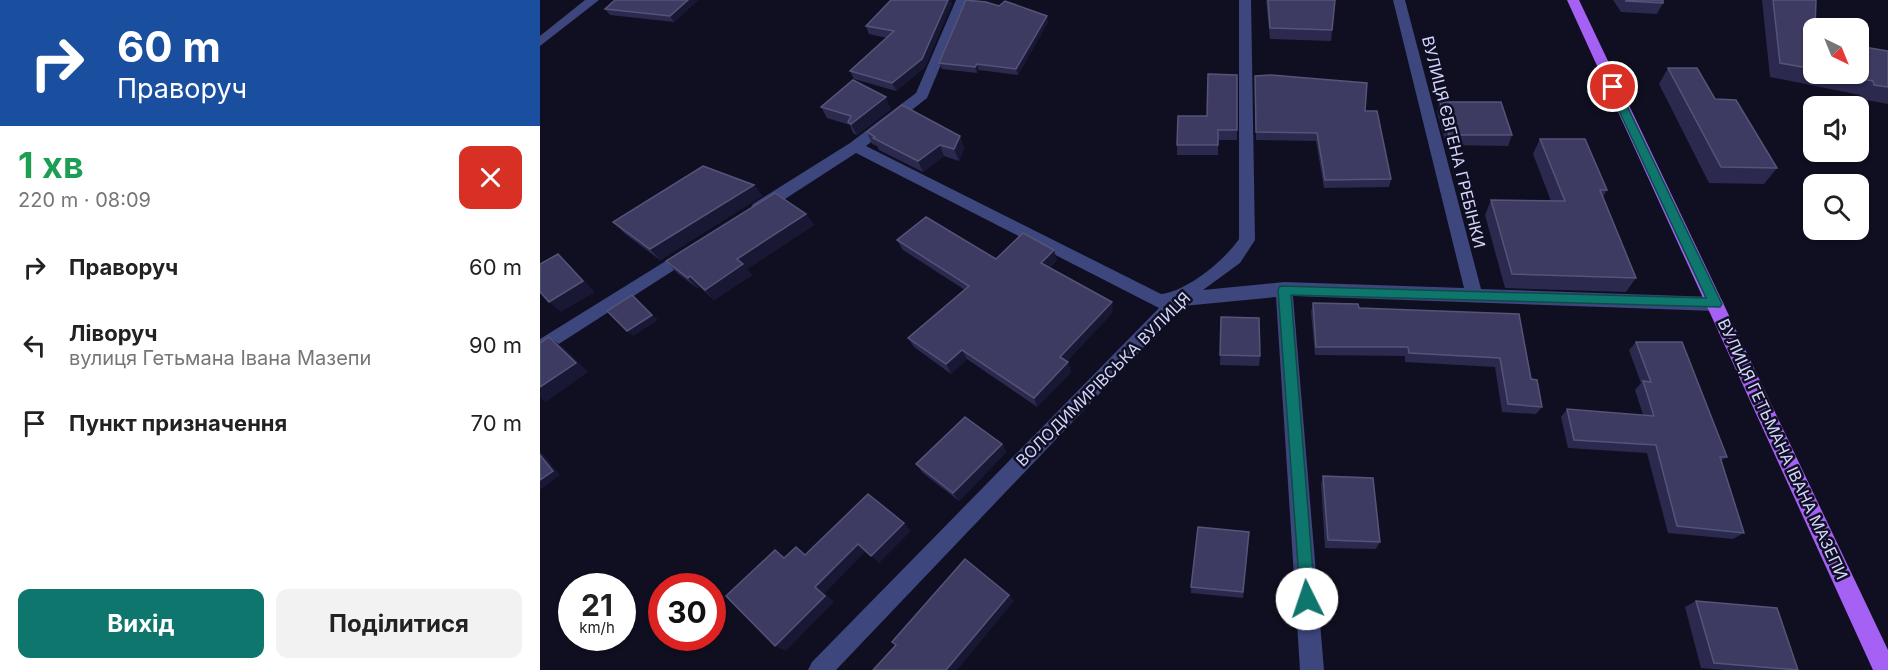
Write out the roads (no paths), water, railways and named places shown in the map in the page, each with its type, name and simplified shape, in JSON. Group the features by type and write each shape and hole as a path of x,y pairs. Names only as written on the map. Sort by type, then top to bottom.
{"main road":[{"name":"ВУЛИЦЯ ГЕТЬМАНА ІВАНА МАЗЕПИ","path":"1572,0 1885,670"}],"street":[{"path":"540,42 593,0"},
{"path":"747,216 855,147 922,95 962,0"},
{"name":"ВОЛОДИМИРІВСЬКА ВУЛИЦЯ","path":"820,670 1179,298 1234,259 1247,240 1245,0"},
{"name":"ВУЛИЦЯ ЄВГЕНА ГРЕБІНКИ","path":"1399,0 1474,294"},
{"path":"855,147 1159,301 1284,290 1474,294 1715,304"},
{"path":"540,348 708,241"},
{"path":"1284,290 1312,670"}]}
